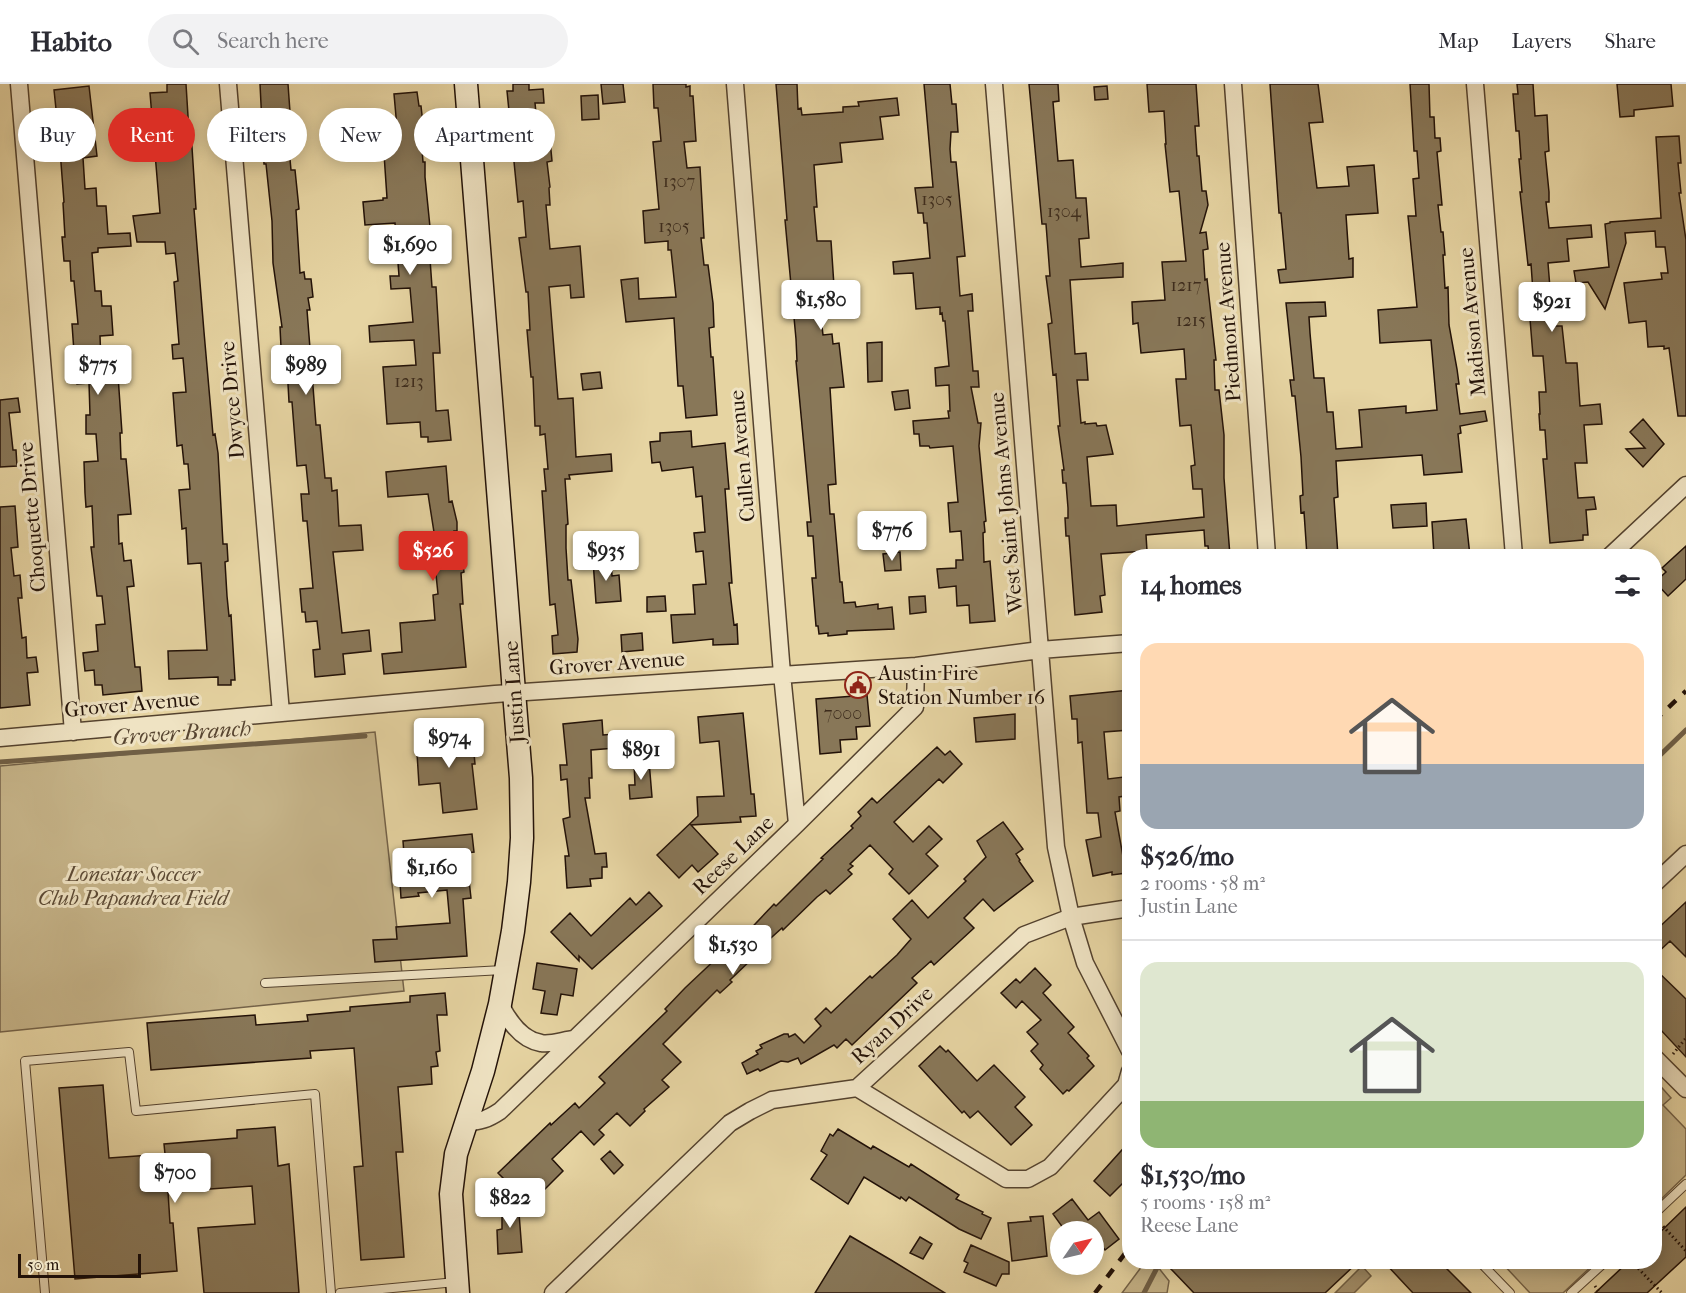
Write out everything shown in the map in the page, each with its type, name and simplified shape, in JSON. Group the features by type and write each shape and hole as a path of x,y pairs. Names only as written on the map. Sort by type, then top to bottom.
{"street":[{"name":"Choquette Drive","path":"19,84 73,732"},
{"name":"Dwyce Drive","path":"228,84 281,713"},
{"name":"Justin Lane","path":"457,1287 451,1194 456,1154 483,1071 500,1004 519,882 522,838 521,778 466,84"},
{"name":"Cullen Avenue","path":"735,84 782,674 797,824"},
{"name":"West Saint Johns Avenue","path":"994,84 1056,847 1071,917 1085,963 1122,1034"},
{"name":"Piedmont Avenue","path":"1233,84 1266,549"},
{"name":"Madison Avenue","path":"1475,84 1513,549"},
{"path":"1617,549 1686,485"},
{"name":"Grover Avenue","path":"0,738 514,692 916,666 1040,650 1122,644"},
{"name":"Reese Lane","path":"466,1122 489,1119 500,1111 915,707 916,666"},
{"path":"1662,878 1684,860"},
{"name":"Ryan Drive","path":"553,1293 730,1123 772,1100 857,1088 1024,935 1071,917 1122,909"},
{"path":"500,1004 512,1024 527,1037 542,1043 574,1039"},
{"path":"1662,1065 1686,1089"},
{"path":"857,1088 1006,1179 1028,1179 1050,1167 1122,1089"}],"lane":[{"path":"265,983 507,970"},
{"path":"45,1293 26,1061 129,1052 136,1111 315,1094 331,1293"},
{"path":"1662,1206 1686,1184"},
{"path":"1487,1269 1510,1293"},
{"path":"1571,1293 1597,1269"},
{"path":"340,1293 457,1287"}],"path":[{"path":"1673,1054 1686,1038"},
{"path":"1662,1226 1686,1251"},
{"path":"1639,1269 1662,1293"}],"green space":[{"name":"Lonestar Soccer Club Papandrea Field","path":"375,732 404,991 0,1032 0,766"},
{"path":"1662,1088 1671,1098 1663,1105 1686,1129 1686,1175 1662,1198"},
{"path":"1140,1269 1160,1269 1169,1281 1167,1293 1122,1293"},
{"path":"1508,1269 1589,1269 1563,1293 1530,1293"}],"shaded area":[{"path":"1359,1269 1365,1269 1371,1276 1354,1293 1335,1293"}],"building":[{"path":"167,84 186,84 188,108 151,108 150,93 167,92"},
{"path":"260,84 288,84 290,108 261,108"},
{"path":"513,84 529,84 529,90 543,89 544,103 535,103 536,108 509,108 507,91 513,91"},
{"path":"601,84 623,84 625,102 603,104"},
{"path":"653,84 686,84 686,87 690,86 690,96 693,96 696,141 684,142 687,168 700,167 704,238 701,238 704,265 708,265 713,303 714,327 709,328 717,415 686,418 683,386 678,386 674,318 626,322 621,280 638,278 639,299 676,297 668,241 645,243 643,211 659,209 653,142 661,141 658,108 654,108"},
{"path":"776,84 797,84 798,109 801,108 802,115 843,112 843,107 859,106 858,102 897,98 899,115 880,117 883,139 840,143 842,162 814,165 817,241 831,241 834,286 851,284 853,298 819,301 823,335 832,334 833,344 839,343 844,387 830,388 836,484 828,485 830,514 834,514 840,582 842,582 844,603 855,602 856,607 878,604 878,609 892,607 894,629 847,631 847,634 828,636 828,633 819,634 818,626 816,626 812,578 816,578 813,536 808,536 807,522 811,522 796,361"},
{"path":"924,84 950,84 952,104 956,104 958,132 951,132 950,149 951,162 956,162 965,256 957,257 960,296 972,294 973,311 968,311 973,371 978,371 979,387 971,387 978,423 981,423 979,446 986,521 983,533 984,562 990,561 995,621 970,623 969,605 957,606 956,586 939,588 937,569 956,568 956,560 963,560 961,531 950,532 948,503 958,502 953,446 930,448 920,446 919,434 914,434 913,421 949,418 948,411 950,411 949,385 936,386 935,368 949,366 945,321 943,321 942,313 940,314 940,307 916,309 913,273 894,274 893,262 930,258 927,223 924,223 923,213 918,213 915,188 933,187"},
{"path":"1029,84 1058,84 1059,101 1053,102 1058,161 1073,160 1076,198 1086,198 1089,238 1079,239 1081,267 1123,263 1123,277 1070,280 1075,354 1086,353 1088,380 1077,380 1081,423 1106,425 1113,454 1087,457 1091,506 1116,505 1117,526 1204,517 1202,489 1193,489 1191,466 1195,465 1191,425 1180,426 1176,379 1186,379 1184,349 1141,353 1138,323 1133,324 1132,302 1165,300 1162,262 1186,261 1179,191 1170,192 1164,111 1149,112 1147,84 1196,84 1199,126 1195,126 1197,156 1199,156 1202,191 1206,191 1208,205 1200,233 1206,232 1208,249 1203,250 1205,280 1207,279 1216,360 1214,360 1215,390 1219,390 1224,435 1224,478 1229,549 1208,549 1208,546 1205,546 1204,530 1146,535 1147,549 1122,549 1122,553 1101,554 1105,595 1100,596 1102,612 1075,615 1069,536 1066,536 1065,518 1068,518 1068,508 1066,483 1063,483 1062,470 1064,470 1058,426 1060,426 1056,374 1053,375 1048,324 1052,323 1046,276 1050,276 1046,224 1042,224"},
{"path":"1270,84 1318,84 1323,122 1309,123 1317,188 1349,186 1347,167 1374,165 1378,213 1346,215 1349,259 1353,258 1353,277 1280,283 1278,270 1286,269 1281,213 1279,213"},
{"path":"1410,84 1429,84 1430,117 1434,117 1435,138 1440,138 1441,151 1437,152 1442,205 1438,205 1441,232 1443,232 1449,325 1459,384 1456,384 1460,414 1485,411 1487,421 1460,426 1461,433 1458,434 1462,472 1424,475 1422,455 1336,461 1338,497 1334,498 1338,549 1307,549 1304,512 1301,513 1300,496 1303,495 1301,457 1295,396 1292,396 1290,380 1294,380 1286,303 1325,302 1326,316 1309,317 1310,333 1314,378 1324,378 1327,412 1333,412 1336,449 1362,447 1359,410 1406,406 1406,413 1437,410 1431,340 1380,343 1378,310 1417,307 1408,216 1416,216 1413,179 1419,178 1417,151 1414,151"},
{"path":"1517,84 1533,84 1535,116 1547,115 1549,151 1545,152 1549,192 1549,202 1546,202 1549,228 1591,225 1592,237 1567,239 1569,261 1548,263 1553,326 1562,326 1566,363 1577,363 1580,406 1600,404 1602,424 1584,425 1587,463 1575,463 1578,498 1594,497 1596,509 1586,510 1588,535 1583,535 1583,540 1550,543 1543,459 1547,459 1545,430 1540,430 1539,414 1539,392 1546,392 1543,356 1533,356 1530,319 1535,319 1531,264 1528,265 1520,192 1522,192 1519,131 1516,131 1513,94 1518,94"},
{"path":"1617,84 1671,84 1673,106 1634,110 1634,116 1620,117"},
{"path":"89,86 92,108 56,108 54,90"},
{"path":"1107,86 1108,99 1095,100 1094,87"},
{"path":"417,92 419,106 421,106 421,108 414,108 414,162 425,162 432,247 432,259 430,259 432,287 436,287 440,353 433,353 436,411 448,410 451,440 428,442 428,437 421,437 420,422 387,424 383,367 416,365 414,340 370,342 369,326 413,322 410,288 391,289 390,276 399,276 395,223 365,225 363,202 387,198 385,162 402,162 402,108 395,108 394,94"},
{"path":"598,95 599,119 582,120 581,96"},
{"path":"1679,136 1681,163 1678,163 1681,193 1679,193 1686,240 1686,416 1678,416 1669,348 1648,347 1646,321 1629,323 1624,283 1662,279 1661,273 1668,273 1665,247 1656,247 1655,231 1625,233 1626,243 1605,309 1588,282 1576,283 1574,271 1609,267 1605,224 1661,218 1656,137"},
{"path":"61,162 83,162 85,189 96,188 97,206 106,206 108,234 130,233 131,246 98,248 98,252 92,253 95,291 101,291 102,306 111,306 113,335 100,336 101,362 117,361 122,433 120,433 121,459 126,459 131,514 118,515 119,544 122,543 124,561 131,560 134,586 127,587 135,667 140,667 142,691 103,695 102,685 95,685 94,670 85,671 83,653 98,651 96,625 105,624 102,596 97,596 91,547 94,547 92,506 86,507 85,493 84,462 98,461 96,434 86,434 86,415 90,415 89,383 77,384 72,324 78,324 70,261 64,261 62,237 65,237"},
{"path":"156,162 193,162 196,209 194,209 213,435 215,434 218,453 223,544 227,544 228,561 225,562 227,596 229,616 231,615 235,680 231,680 231,685 218,685 218,677 169,679 168,651 207,650 201,563 188,564 186,528 182,529 179,490 190,489 188,464 184,464 182,445 177,446 173,393 186,392 183,358 173,359 172,345 179,344 174,282 178,281 175,253 166,254 165,242 137,242 133,216 160,213"},
{"path":"264,162 290,162 291,170 295,170 299,209 296,210 300,273 304,272 305,279 311,279 313,297 308,298 310,310 307,310 316,425 320,425 325,478 331,478 332,491 337,490 339,526 361,525 363,550 333,552 342,633 369,630 371,651 343,654 345,674 315,677 313,650 320,649 317,621 306,622 305,612 302,612 300,589 313,588 307,521 303,521 301,494 309,494 306,465 297,466 292,402 289,402 287,366 285,366 283,347 281,347 280,327 282,327 273,263 272,221 266,164"},
{"path":"514,162 547,162 550,205 546,205 550,249 580,246 584,297 571,298 570,285 549,287 558,399 573,398 576,457 611,454 612,471 569,475 570,479 565,479 568,580 571,580 578,639 577,652 553,654 552,636 558,635 555,604 550,605 542,491 546,491 544,469 548,469 545,434 540,435 540,426 535,426 533,377 531,377 527,330 530,330 528,292 526,292 519,238 526,237 523,201 518,202"},
{"path":"882,342 882,381 868,382 867,343"},
{"path":"600,372 602,388 583,390 581,374"},
{"path":"908,390 910,408 895,410 892,392"},
{"path":"18,398 20,412 9,413 17,466 0,467 0,400"},
{"path":"1643,419 1664,444 1643,467 1626,449 1645,448 1630,432"},
{"path":"691,431 692,447 725,443 729,489 725,489 732,583 729,583 734,625 737,624 738,644 713,645 713,639 673,643 671,615 695,614 693,585 706,584 703,551 696,552 694,533 705,532 702,496 696,497 693,467 662,471 660,462 652,463 650,442 660,441 660,433"},
{"path":"446,466 449,502 452,501 457,522 457,531 454,531 457,559 462,558 464,572 461,573 463,604 460,604 466,667 384,674 382,654 402,652 400,623 435,620 433,595 438,594 433,545 436,545 428,494 388,497 386,472"},
{"path":"1426,503 1427,526 1393,528 1391,505"},
{"path":"15,506 18,547 11,548 14,576 20,575 22,598 18,598 22,638 26,637 27,658 36,657 38,672 27,673 30,705 0,708 0,507"},
{"path":"1466,519 1469,549 1434,549 1432,522"},
{"path":"1686,546 1686,579 1668,596 1662,590 1662,576 1666,572 1662,568"},
{"path":"900,552 901,570 885,571 883,554"},
{"path":"611,559 612,576 619,575 621,601 596,603 593,560"},
{"path":"665,596 666,611 647,612 647,597"},
{"path":"925,596 926,612 910,614 909,597"},
{"path":"642,633 643,650 622,652 621,635"},
{"path":"1122,691 1122,731 1104,732 1108,779 1122,777 1122,796 1119,797 1120,811 1115,812 1122,851 1122,874 1112,875 1112,872 1093,876 1086,840 1101,837 1098,813 1087,813 1082,742 1078,743 1077,719 1072,719 1070,696"},
{"path":"867,695 870,726 856,727 857,739 840,740 841,752 820,754 816,699"},
{"path":"743,713 751,794 754,794 756,816 740,817 741,822 691,825 718,854 698,872 692,865 679,878 657,855 698,816 697,797 724,796 719,741 700,743 698,717"},
{"path":"1015,714 1015,739 976,742 974,718"},
{"path":"602,720 603,735 629,733 630,754 617,755 616,748 591,750 590,798 585,798 595,854 606,853 607,867 602,867 602,878 590,879 591,886 567,888 565,856 569,856 563,819 570,817 567,779 561,780 560,765 567,765 563,724"},
{"path":"472,733 475,764 472,764 477,809 443,813 440,783 419,785 416,737"},
{"path":"937,747 945,755 950,751 962,764 943,783 939,779 894,822 913,842 929,826 942,839 926,854 938,866 909,894 889,874 893,869 870,845 850,864 853,866 848,870 852,874 830,894 826,890 783,930 782,928 762,946 766,950 756,959 754,957 720,993 717,990 663,1044 681,1062 662,1080 669,1087 644,1109 645,1111 630,1126 617,1113 599,1130 604,1135 594,1145 581,1131 552,1159 563,1171 537,1197 539,1200 529,1209 504,1183 506,1181 498,1173 550,1123 551,1125 575,1103 579,1108 605,1083 599,1077 667,1011 665,1009 685,988 737,939 739,941 774,904 776,906 823,859 821,858 853,828 851,826 861,816 858,812 872,798 877,803"},
{"path":"649,761 652,797 630,799 629,785 635,785 634,762"},
{"path":"1003,822 1023,849 1016,854 1033,881 994,911 983,899 964,918 974,928 934,965 931,961 912,978 917,983 852,1045 846,1039 837,1048 834,1045 801,1064 798,1058 788,1062 781,1061 760,1071 758,1069 747,1074 742,1063 758,1054 756,1051 762,1048 760,1045 784,1034 788,1034 789,1037 795,1034 804,1043 821,1026 815,1019 826,1008 831,1013 870,976 872,978 897,955 911,939 893,919 912,900 928,918 966,881 964,879 986,857 977,841"},
{"path":"472,834 474,852 466,853 471,898 463,899 467,956 375,962 373,940 397,939 396,927 450,923 447,890 418,893 419,896 401,898 399,868 405,868 403,841"},
{"path":"649,892 662,906 592,969 579,956 579,961 551,932 570,913 591,936 630,898 636,905"},
{"path":"1686,902 1686,957 1670,941 1662,948 1662,924"},
{"path":"537,963 577,969 573,996 561,994 557,1015 541,1013 545,991 533,989"},
{"path":"1035,968 1051,985 1043,993 1074,1027 1068,1033 1089,1056 1087,1058 1094,1066 1063,1094 1040,1069 1043,1065 1031,1051 1038,1044 1027,1032 1041,1020 1022,1001 1016,1008 1001,993 1016,979 1020,983"},
{"path":"1662,976 1686,999 1686,1057 1662,1031"},
{"path":"445,993 447,1015 437,1015 440,1051 436,1052 438,1066 431,1067 432,1084 398,1087 403,1152 396,1152 404,1257 361,1260 354,1167 363,1166 354,1048 310,1051 311,1058 151,1070 147,1023 255,1015 256,1025 308,1021 307,1015 350,1011 350,1007 410,1002 410,996"},
{"path":"940,1046 946,1052 948,1050 977,1081 994,1065 1025,1097 1015,1107 1032,1125 1011,1145 978,1111 970,1118 964,1111 962,1113 919,1066"},
{"path":"103,1085 109,1158 165,1154 164,1144 237,1138 237,1130 275,1127 278,1166 289,1164 299,1293 204,1293 198,1228 255,1224 252,1186 168,1192 177,1271 75,1279 59,1088"},
{"path":"838,1129 871,1149 873,1146 909,1167 911,1164 959,1195 956,1199 991,1218 981,1239 959,1229 909,1197 906,1201 901,1197 900,1199 864,1177 848,1204 811,1179 827,1155 821,1151 830,1134 833,1136"},
{"path":"1122,1150 1122,1184 1110,1196 1094,1181"},
{"path":"610,1151 623,1165 614,1174 601,1159"},
{"path":"1072,1199 1088,1220 1099,1212 1119,1239 1105,1250 1104,1221 1058,1221 1053,1214"},
{"path":"518,1200 522,1252 498,1254 497,1230 502,1229 502,1201"},
{"path":"1686,1207 1686,1257 1647,1293 1595,1293 1621,1269 1662,1269 1662,1230"},
{"path":"1043,1216 1047,1256 1012,1261 1008,1223 1031,1221 1030,1217"},
{"path":"850,1236 891,1260 945,1293 815,1293"},
{"path":"920,1237 932,1244 923,1259 910,1253"},
{"path":"971,1245 1009,1262 1009,1274 1002,1274 996,1286 964,1272 968,1263 964,1261"},
{"path":"1171,1269 1351,1269 1325,1293 1194,1293"},
{"path":"1391,1269 1447,1269 1471,1293 1413,1293"}],"waterway":[{"path":"1662,753 1686,730"},
{"name":"Grover Branch","path":"0,762 365,736"},
{"path":"1144,1293 1156,1269"}],"railway":[{"path":"1662,714 1686,691"},
{"path":"1095,1293 1122,1258"}],"place":[{"name":"Austin Fire Station Number 16","path":"858,685"}]}
